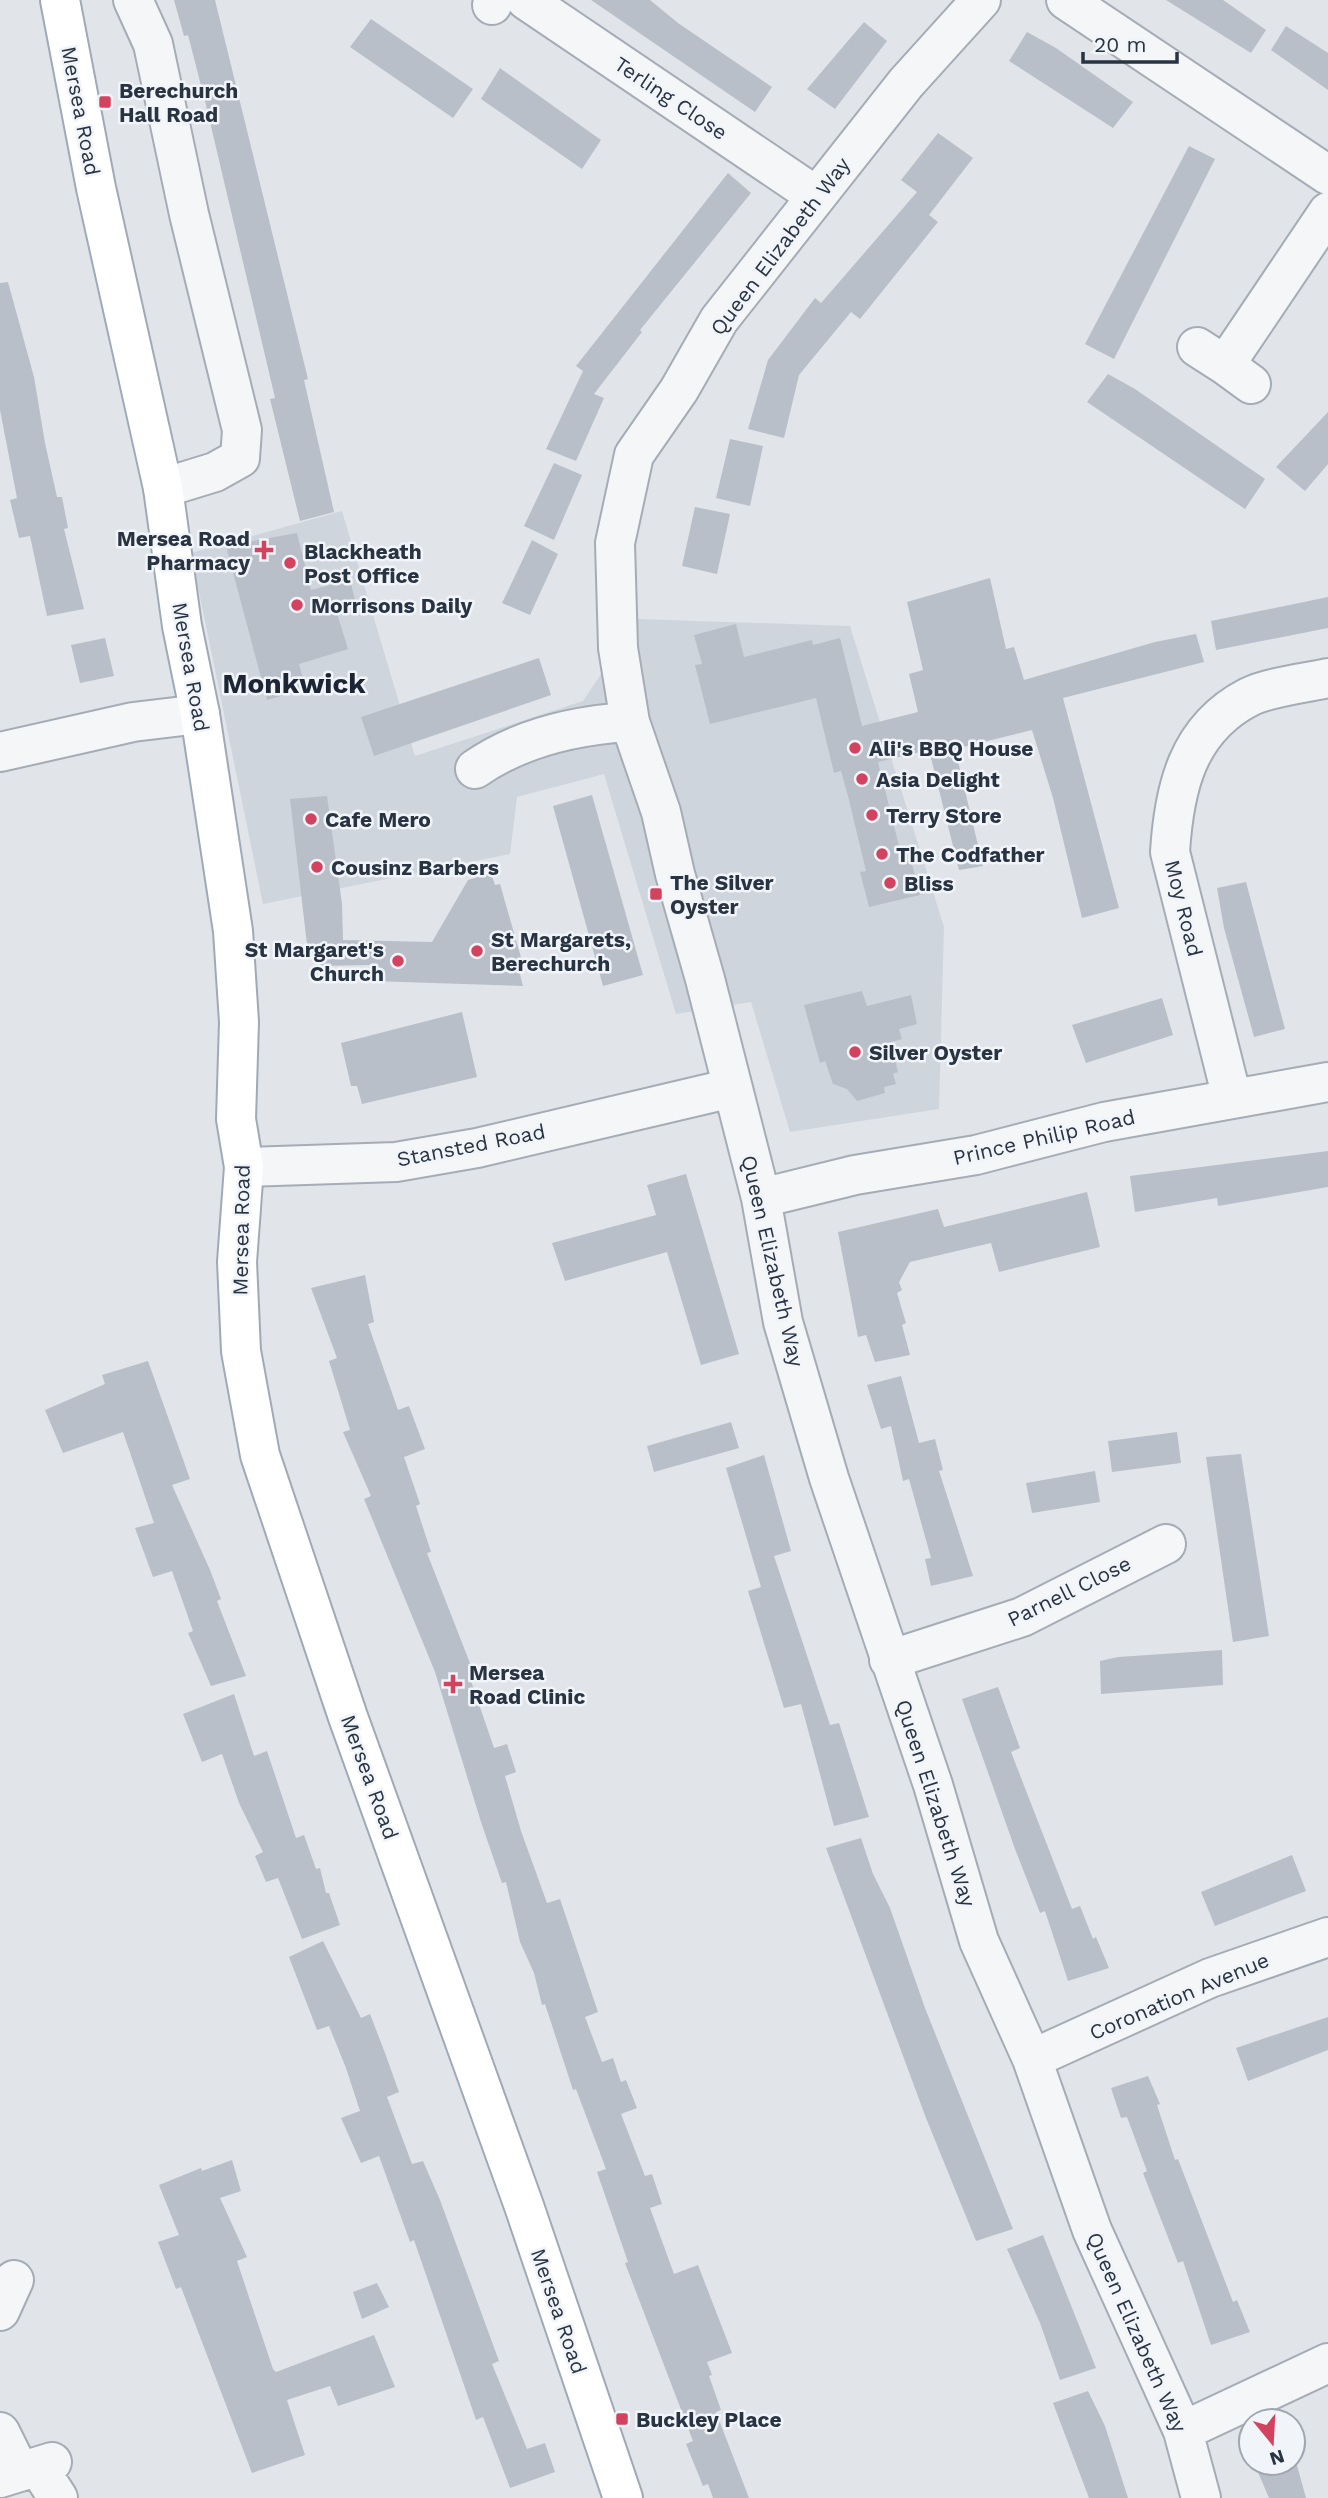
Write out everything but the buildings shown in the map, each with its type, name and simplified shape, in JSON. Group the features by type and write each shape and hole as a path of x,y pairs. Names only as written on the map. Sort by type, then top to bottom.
{"main road":[{"name":"Mersea Road","path":"67,1 96,188 163,488 182,626 200,714 233,931 239,1023 236,1119 244,1167 237,1262 240,1338 260,1455 348,1717 524,2206 622,2498"}],"street":[{"path":"132,0 153,44 189,214 242,430 240,458 215,472 163,488"},
{"name":"Queen Elizabeth Way","path":"981,0 906,83 719,320 679,390 634,455 615,543 618,648 630,722 661,812 761,1198 783,1322 829,1478 933,1785 979,1941 1031,2059 1092,2230 1183,2431 1201,2498"},
{"path":"1066,0 1328,175"},
{"name":"Terling Close","path":"504,2 816,196"},
{"path":"1224,365 1328,212"},
{"name":"Moy Road","path":"1232,1098 1170,852 1173,811 1185,765 1207,730 1250,697 1328,678"},
{"path":"0,752 133,722 200,714"},
{"path":"475,769 508,749 548,736 590,724 630,722"},
{"name":"Prince Philip Road","path":"761,1198 855,1175 975,1155 1104,1122 1328,1082"},
{"name":"Stansted Road","path":"244,1167 396,1161 477,1148 732,1088"},
{"name":"Parnell Close","path":"889,1660 1022,1617 1166,1544"},
{"name":"Coronation Avenue","path":"1031,2059 1210,1978 1328,1937"},
{"path":"1183,2431 1328,2363"},
{"path":"0,2432 34,2475"}],"shaded area":[{"path":"342,511 415,756 583,701 638,619 850,626 944,927 939,1109 790,1132 751,1002 676,1014 604,774 517,797 510,854 263,904 191,553"}],"place":[{"name":"Berechurch Hall Road","path":"105,102"},
{"name":"Mersea Road Pharmacy","path":"264,550"},
{"name":"Blackheath Post Office","path":"290,563"},
{"name":"Morrisons Daily","path":"297,605"},
{"name":"Ali's BBQ House","path":"855,748"},
{"name":"Asia Delight","path":"862,779"},
{"name":"Terry Store","path":"872,815"},
{"name":"Cafe Mero","path":"311,819"},
{"name":"The Codfather","path":"882,854"},
{"name":"Cousinz Barbers","path":"317,867"},
{"name":"Bliss","path":"890,883"},
{"name":"The Silver Oyster","path":"656,894"},
{"name":"St Margarets, Berechurch","path":"477,951"},
{"name":"St Margaret's Church","path":"398,961"},
{"name":"Silver Oyster","path":"855,1052"},
{"name":"Mersea Road Clinic","path":"453,1684"},
{"name":"Buckley Place","path":"622,2419"}],"district":[{"name":"Monkwick","path":"294,683"}]}
